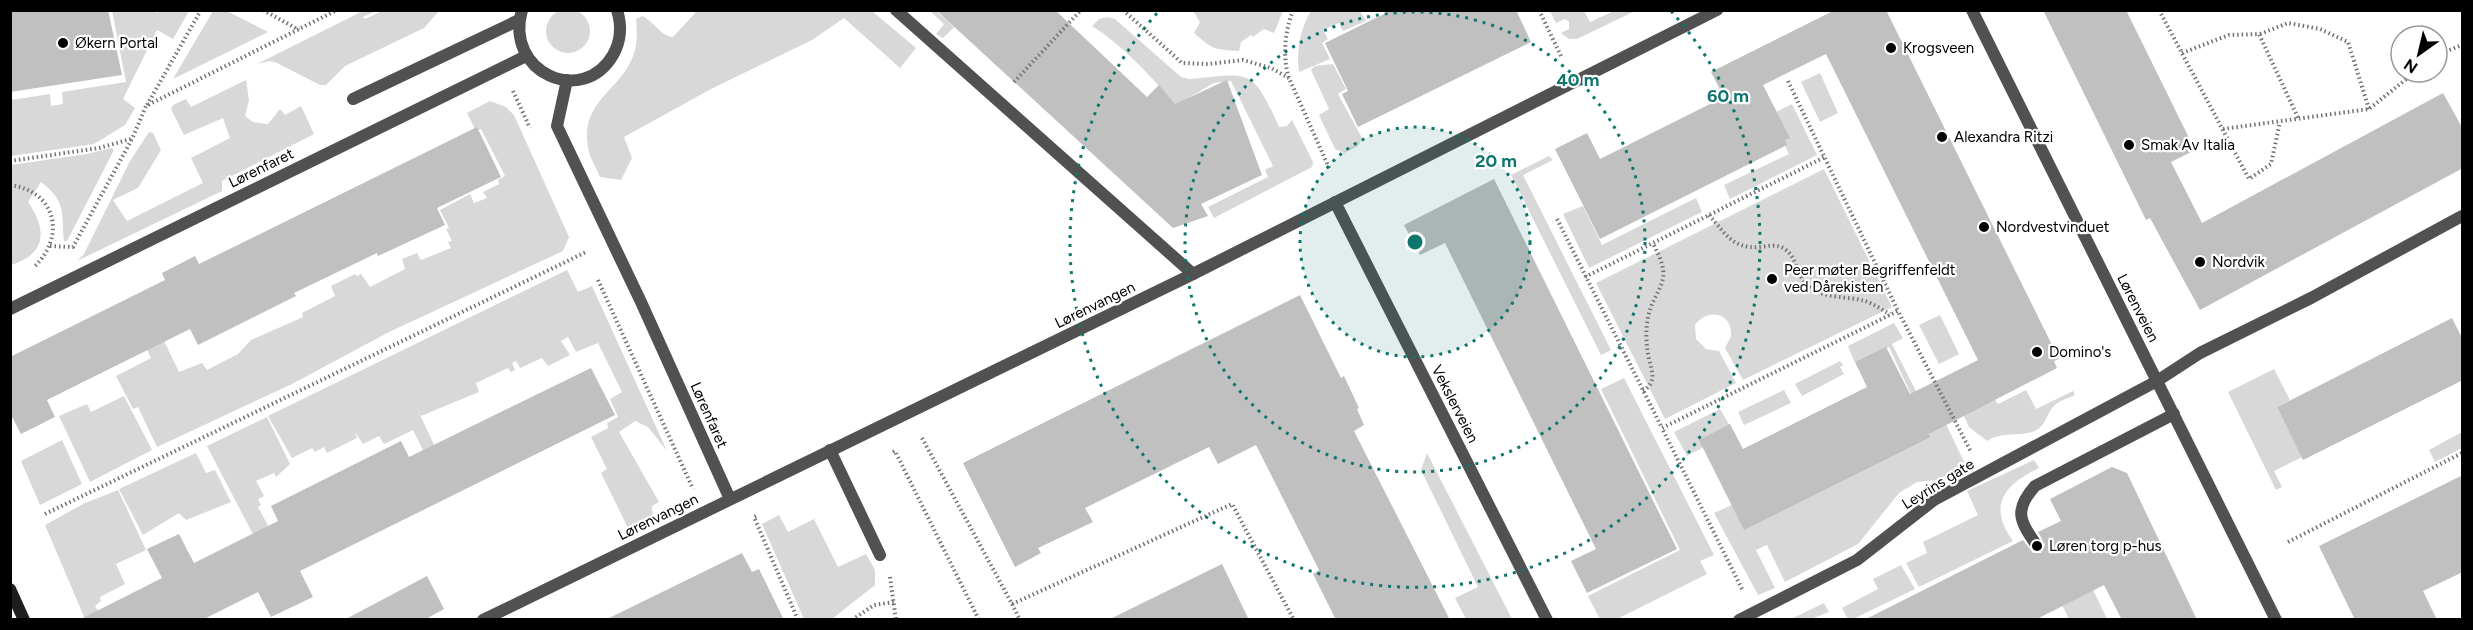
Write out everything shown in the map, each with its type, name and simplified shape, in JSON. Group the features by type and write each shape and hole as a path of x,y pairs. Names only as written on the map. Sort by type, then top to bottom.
{"main road":[{"path":"10,589 24,620"}],"street":[{"path":"521,16 519,41 526,56 536,68 550,77 567,80 583,79 598,72 610,60 618,46 621,30 616,10"},
{"path":"896,10 1193,274"},
{"name":"Lørenvangen","path":"483,620 1193,274 1717,10"},
{"name":"Lørenveien","path":"1972,10 2276,620"},
{"path":"353,99 521,16"},
{"name":"Lørenfaret","path":"10,309 526,56"},
{"name":"Lørenfaret","path":"567,80 557,126 641,302 730,499"},
{"name":"Vekslerveien","path":"1335,202 1548,620"},
{"name":"Leyrins gate","path":"1738,620 1857,560 1934,500 2157,381 2200,353 2311,298 2463,216"},
{"path":"2037,546 2023,526 2020,516 2024,498 2035,486 2174,414"},
{"path":"830,450 880,555"}],"path":[{"path":"50,246 73,247 132,139 146,106 201,10"},
{"path":"263,10 299,30"},
{"path":"146,106 337,10"},
{"path":"998,99 1081,10"},
{"path":"1123,10 1182,63 1208,64 1243,60 1271,68 1289,78"},
{"path":"1293,10 1288,25 1284,63 1330,170"},
{"path":"1539,10 1561,56"},
{"path":"2159,10 2249,179 2271,164 2280,122"},
{"path":"2182,53 2229,34 2259,34 2288,23 2320,29 2348,42 2368,109"},
{"path":"2259,34 2299,120"},
{"path":"1788,81 1898,311 1982,474"},
{"path":"2223,129 2368,109 2400,84"},
{"path":"512,87 535,139"},
{"path":"10,161 99,148 132,139"},
{"path":"1585,276 1825,157"},
{"path":"10,185 34,193 44,201 53,221 50,246 33,268"},
{"path":"1709,215 1732,242 1740,246 1749,248 1777,246 1784,249 1792,255 1807,286 1821,293 1866,302 1890,315"},
{"path":"1557,219 1754,612"},
{"path":"45,514 586,252 581,242"},
{"path":"1643,391 1651,386 1653,380 1646,346 1649,311 1663,279 1662,264 1653,243"},
{"path":"596,274 694,493"},
{"path":"1662,428 1898,311"},
{"path":"922,438 1020,620"},
{"path":"885,456 895,451 979,620"},
{"path":"2288,542 2463,453"},
{"path":"1012,604 1232,504 1294,620"},
{"path":"764,513 754,517 798,620"},
{"path":"880,555 891,578 896,620"},
{"path":"852,620 874,604 894,602"}],"shaded area":[{"path":"568,9 583,16 590,31 583,46 568,53 553,46 546,31 553,16"},
{"path":"152,10 157,13 189,11 173,39 157,30 123,99 135,108 125,125 94,144 11,156 11,100 50,94 51,106 63,104 62,92 126,82 112,11"},
{"path":"365,10 376,11 363,17 365,19 382,11 439,11 424,28 345,66 326,85 320,85 277,63 270,61 257,64"},
{"path":"698,10 872,11 916,48 900,68 844,18 812,40 711,89 624,137 632,158 621,180 600,177 589,152 587,135 589,121 594,109 619,79 633,56 637,33 636,19 642,16 664,34 673,37"},
{"path":"213,11 227,11 268,32 173,79"},
{"path":"930,11 936,11 954,27 943,38 936,34 944,24"},
{"path":"1193,11 1283,11 1274,33 1264,29 1253,37 1251,35 1241,42 1239,51 1214,48 1194,33 1200,22"},
{"path":"1311,11 1360,11 1366,21 1343,31 1339,23 1323,30 1328,39 1322,43 1330,59 1299,72 1300,40"},
{"path":"1550,11 1584,11 1590,22 1614,11 1635,11 1577,39 1569,39 1561,33 1569,29 1569,22 1565,19 1556,23"},
{"path":"1107,17 1115,19 1181,77 1189,79 1225,76 1247,78 1262,93 1279,127 1287,126 1292,120 1313,162 1312,167 1214,218 1208,207 1268,177 1265,170 1273,166 1231,81 1214,83 1176,105 1126,53 1092,26 1099,19"},
{"path":"1333,64 1346,89 1338,94 1362,138 1358,146 1344,153 1335,149 1319,115 1329,109 1311,70 1315,66"},
{"path":"1820,73 1838,113 1820,122 1801,82"},
{"path":"246,80 249,100 245,116 253,122 268,124 280,109 285,115 301,106 314,134 222,181 222,191 77,261 84,254 130,161 149,132 153,133 161,150 138,188 113,200 127,221 203,183 191,158 230,138 223,118 184,135 171,109 173,105 186,99 191,107"},
{"path":"490,101 506,107 514,115 569,237 563,251 389,332 292,384 157,447 138,407 133,409 116,376 151,358 141,338 154,320 179,372 202,363 207,370 238,354 251,340 303,317 302,313 335,296 331,286 355,274 357,276 361,274 370,287 405,269 402,259 417,253 421,260 451,248 448,242 452,241 446,229 449,228 440,210 470,194 474,203 487,198 483,192 499,184 498,180 505,176 481,129 476,131 467,113"},
{"path":"1792,104 1817,155 1730,199 1724,185 1789,154 1770,115"},
{"path":"111,148 114,150 67,241 64,241 59,202 41,182 28,202 38,222 40,240 32,254 11,265 11,165 87,154"},
{"path":"1549,156 1553,160 1523,175 1611,350 1601,355 1511,175"},
{"path":"1824,169 1892,307 1743,380 1725,348 1731,336 1728,322 1719,315 1706,316 1695,325 1696,339 1706,349 1719,351 1736,383 1665,419 1596,283"},
{"path":"1696,198 1702,212 1589,268 1563,214 1583,206 1602,245"},
{"path":"567,270 578,292 592,286 667,451 648,427 635,421 619,432 659,502 652,506 653,517 628,528 601,473 607,469 591,437 608,428 607,423 618,417 610,399 622,392 598,343 576,352 568,337 561,341 570,355 548,366 542,358 520,368 516,361 512,363 515,370 511,372 508,368 476,383 479,392 421,416 415,404 435,447 434,472 413,430 384,444 379,436 363,444 355,432 357,438 327,453 324,447 315,452 312,448 292,458 268,416"},
{"path":"1940,315 1959,354 1939,364 1919,325"},
{"path":"1894,323 1903,338 1892,344 1924,407 1935,401 1966,466 1958,473 1955,470 1938,480 1917,482 1899,493 1858,544 1785,582 1767,545 1756,550 1775,588 1758,595 1714,513 1732,505 1743,527 1931,437 1889,347 1855,363 1848,346"},
{"path":"1840,361 1844,374 1802,396 1795,384"},
{"path":"2274,369 2290,400 2277,407 2302,457 2274,471 2282,487 2276,490 2228,392"},
{"path":"1624,378 1714,555 1700,561 1707,574 1617,619 1600,619 1588,596 1680,550 1601,389"},
{"path":"1784,390 1791,403 1744,425 1738,412"},
{"path":"1952,390 1994,398 1998,404 2026,390 2036,409 2073,391 2075,395 2056,404 2043,424 2033,432 2000,436 1987,441 1969,427"},
{"path":"124,396 152,450 90,482 59,416 87,404 91,412"},
{"path":"1720,409 1730,426 1704,447 1687,456 1674,432"},
{"path":"267,417 290,464 276,477 274,473 256,481 264,496 258,499 261,505 258,507 271,531 259,546 207,446"},
{"path":"2462,432 2462,448 2435,462 2429,450"},
{"path":"62,440 82,484 40,505 21,461"},
{"path":"196,453 206,473 215,470 231,502 186,520 179,513 143,535 119,489"},
{"path":"1427,453 1512,619 1466,619 1455,598 1478,587 1421,470"},
{"path":"2034,460 2039,468 2017,481 2003,497 2001,517 2013,541 1919,587 1906,563 1927,553 1923,542 1978,515 1967,491"},
{"path":"118,490 146,550 116,564 125,584 100,597 101,601 95,606 103,619 85,619 45,525 85,503"},
{"path":"779,515 788,532 814,519 838,567 866,554 875,570 875,585 832,619 804,619 762,524"},
{"path":"1901,565 1915,589 1853,619 1848,619 1842,608 1878,589 1873,579"},
{"path":"2083,569 2107,619 2069,619 2045,570"},
{"path":"1824,603 1829,612 1811,619 1791,619"}],"building":[{"name":"Økern Portal","path":"10,10 108,10 122,75 10,92"},
{"path":"936,10 1055,10 1147,97 1159,85 1175,104 1227,80 1262,175 1201,204 1208,216 1173,228"},
{"path":"1392,10 1516,10 1531,42 1358,127 1342,94 1348,91 1325,43"},
{"path":"1835,10 1886,10 2059,359 2054,361 2057,368 1929,434 1931,437 1744,530 1699,440 1730,424 1743,449 1867,387 1855,362 1886,347 1910,394 1978,360 1826,54 1763,85 1790,138 1785,140 1787,145 1600,239 1555,149 1587,133 1600,159 1724,97 1711,72"},
{"path":"2043,10 2126,10 2195,150 2171,162 2202,223 2443,93 2463,129 2463,168 2200,310 2150,218 2146,220"},
{"path":"477,127 501,177 437,208 445,225 378,256 377,253 294,293 296,296 198,345 190,329 47,400 55,417 21,434 10,413 10,357 165,280 162,273 195,256 199,264"},
{"path":"1494,179 1677,549 1587,593 1571,561 1596,549 1445,243 1420,255 1404,225"},
{"path":"1300,295 1341,378 1344,376 1359,408 1357,409 1364,425 1354,431 1450,620 1336,620 1313,574 1319,570 1256,445 1218,464 1209,447 1085,508 1093,522 1038,548 1041,553 1015,567 963,463"},
{"path":"2452,318 2463,340 2463,380 2303,460 2277,407"},
{"path":"591,368 615,415 300,571 313,597 271,617 258,592 202,620 79,620 162,578 147,549 179,534 194,563 278,521 271,506 401,441 409,457"},
{"path":"2112,467 2127,473 2197,620 2122,620 2104,585 2035,620 1864,620 2023,540 2033,553 2041,553 2045,545 2038,532 2061,521 2050,499"},
{"path":"2463,475 2463,572 2423,591 2437,620 2355,620 2319,546"},
{"path":"742,553 752,572 759,569 784,620 605,620"},
{"path":"1222,564 1249,620 1108,620"},
{"path":"427,576 444,609 424,620 344,620"}],"place":[{"name":"Økern Portal","path":"63,43"},
{"name":"Krogsveen","path":"1891,48"},
{"name":"Alexandra Ritzi","path":"1942,137"},
{"name":"Smak Av Italia","path":"2129,145"},
{"name":"Nordvestvinduet","path":"1984,227"},
{"name":"Nordvik","path":"2200,262"},
{"name":"Peer møter Begriffenfeldt ved Dårekisten","path":"1772,279"},
{"name":"Domino's","path":"2037,352"},
{"name":"Løren torg p-hus","path":"2037,546"}]}
